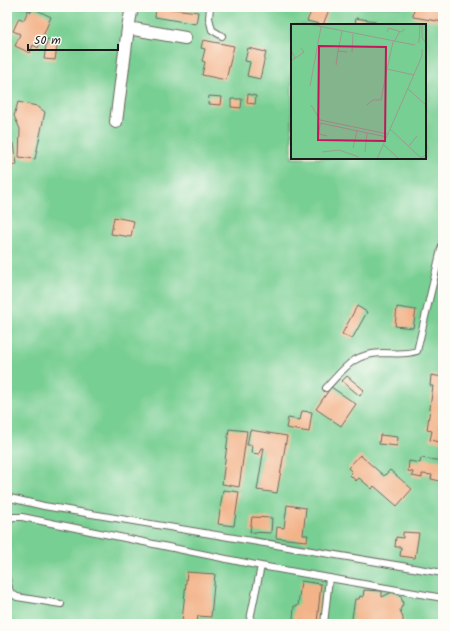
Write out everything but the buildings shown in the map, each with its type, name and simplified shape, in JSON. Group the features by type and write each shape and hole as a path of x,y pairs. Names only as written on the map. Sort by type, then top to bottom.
{"street":[{"path":"116,122 132,7"},
{"path":"128,28 185,38"}],"lane":[{"path":"210,7 209,18 212,30 222,36"},
{"path":"326,388 355,359 364,355 408,354 417,352 443,241"},
{"path":"7,496 44,506 443,573"},
{"path":"7,524 12,517 22,517 261,566 443,598"},
{"path":"249,624 261,566"},
{"path":"324,624 329,578"},
{"path":"7,580 10,592 17,597 61,604"}],"green space":[{"path":"7,7 443,7 443,624 7,624"}]}
